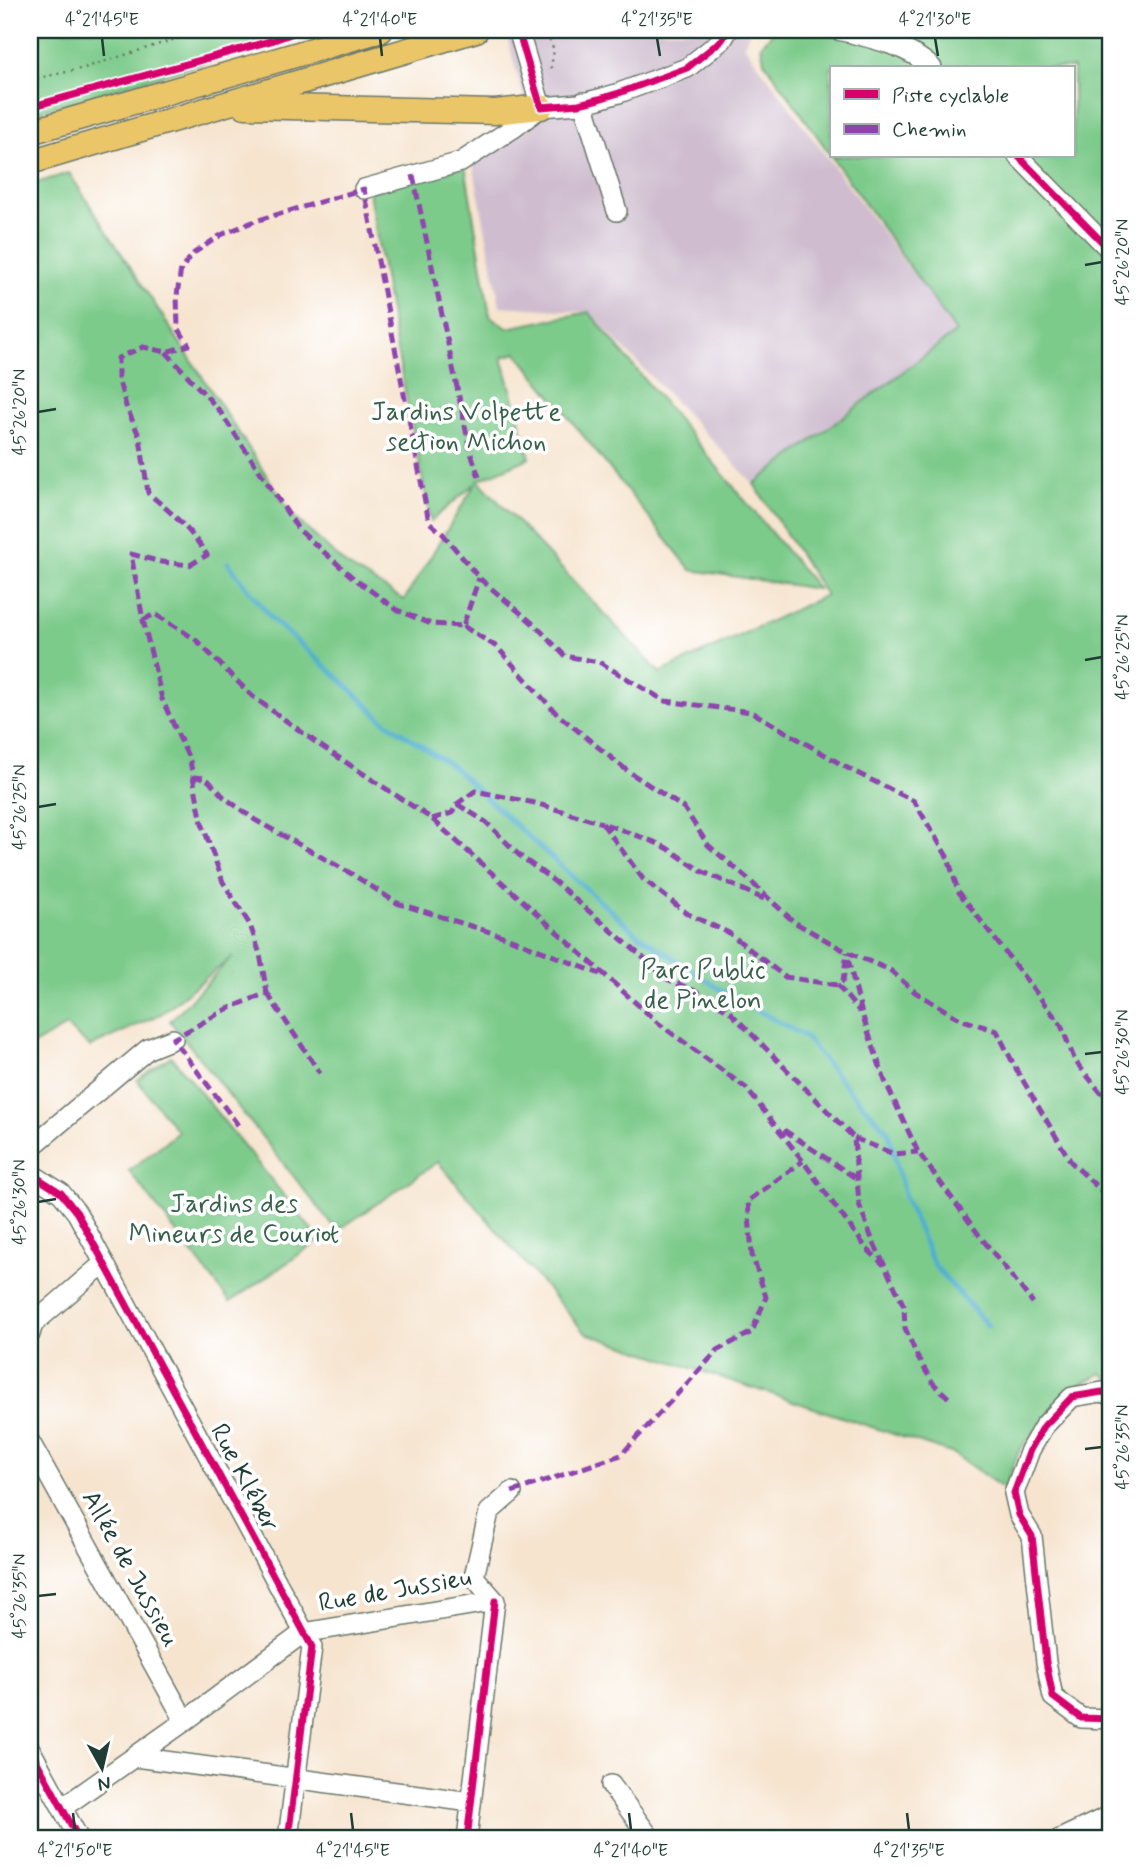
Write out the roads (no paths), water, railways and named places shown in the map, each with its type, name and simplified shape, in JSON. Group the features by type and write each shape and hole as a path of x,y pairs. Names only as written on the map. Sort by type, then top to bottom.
{"main road":[{"path":"30,132 381,30"},
{"path":"30,162 476,30"},
{"path":"219,106 495,112 541,107"}],"street":[{"path":"364,188 461,162 516,127 541,107 583,102 619,93 687,68 722,40 728,30"},
{"path":"838,30 872,38 923,59 930,66"},
{"path":"520,36 541,107"},
{"path":"583,102 617,211"},
{"path":"1020,158 1111,251"},
{"path":"30,1148 148,1049 173,1039"},
{"name":"Rue Kléber","path":"30,1173 61,1193 77,1213 312,1647 288,1839"},
{"path":"30,1334 33,1324 104,1263"},
{"path":"1111,1395 1102,1392 1072,1397 1044,1426 1030,1450 1014,1493 1019,1514 1032,1536 1046,1662 1053,1697 1081,1718 1111,1719"},
{"name":"Allée de Jussieu","path":"30,1442 185,1721"},
{"name":"Rue de Jussieu","path":"495,1601 474,1577 489,1512 512,1492"},
{"path":"467,1839 495,1601"},
{"name":"Rue de Jussieu","path":"62,1808 303,1633 495,1601"},
{"path":"30,1749 79,1839"},
{"path":"135,1757 471,1802"},
{"path":"611,1785 651,1839"},
{"path":"1060,1839 1111,1815"}],"waterway":[{"path":"228,563 273,620 383,720 452,766 636,933 721,990 804,1036 888,1131 905,1198 934,1265 988,1326"}],"park label":[{"name":"Jardins Volpette section Michon","path":"466,428"},
{"name":"Parc Public de Pinelon","path":"703,986"},
{"name":"Jardins des Mineurs de Couriot","path":"234,1220"}]}
